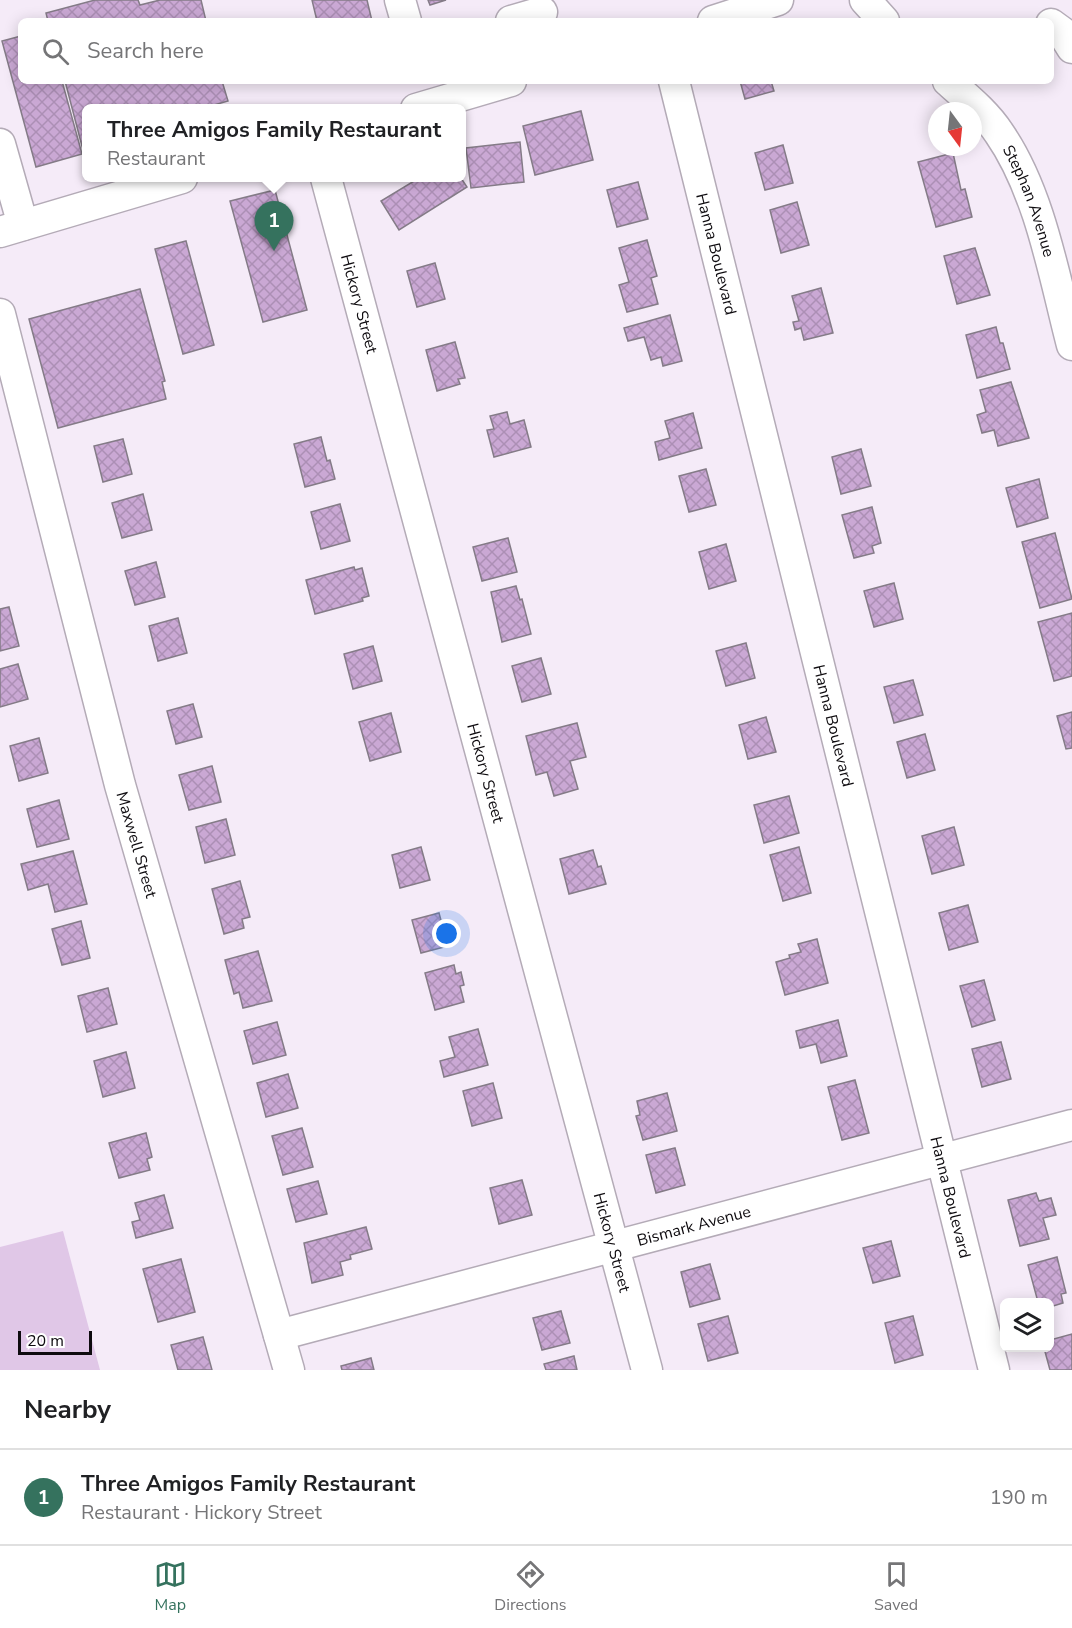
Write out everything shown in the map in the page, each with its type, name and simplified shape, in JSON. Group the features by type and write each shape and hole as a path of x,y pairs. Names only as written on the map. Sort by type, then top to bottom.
{"street":[{"path":"400,0 405,18"},
{"path":"722,18 778,0"},
{"path":"865,0 881,18"},
{"path":"520,18 542,11"},
{"path":"1054,24 1072,48"},
{"path":"422,98 495,84"},
{"name":"Hanna Boulevard","path":"675,84 994,1370"},
{"name":"Stephan Avenue","path":"951,84 972,102 999,132 1019,166 1035,203 1072,345"},
{"path":"0,144 11,228 165,182"},
{"name":"Hickory Street","path":"327,182 647,1370"},
{"name":"Maxwell Street","path":"0,314 120,785 289,1370"},
{"name":"Bismark Avenue","path":"279,1335 1072,1125"}],"shaded area":[{"path":"63,1231 100,1370 0,1370 0,1247"}],"building":[{"path":"95,0 138,0 140,5 160,0 201,0 205,18 47,18 46,13"},
{"path":"312,0 367,0 371,18 316,18"},
{"path":"428,0 446,0 430,5"},
{"path":"18,37 18,84 63,84 82,154 36,167 2,41"},
{"path":"66,84 223,84 228,101 218,104 82,104 82,146"},
{"path":"741,84 772,84 774,91 745,99"},
{"path":"581,111 593,160 535,175 523,126"},
{"path":"520,142 524,182 471,188 466,148"},
{"path":"783,145 793,183 765,190 755,153"},
{"path":"941,156 954,156 961,190 965,189 972,217 936,227 918,162"},
{"path":"412,182 464,182 467,187 399,230 381,201"},
{"path":"638,182 648,219 617,227 607,190"},
{"path":"275,190 307,310 263,322 230,201"},
{"path":"797,202 809,245 781,253 770,210"},
{"path":"647,240 657,276 651,278 658,304 627,312 619,285 629,282 619,248"},
{"path":"186,241 214,345 183,354 155,249"},
{"path":"975,248 990,295 957,304 944,256"},
{"path":"435,263 445,299 417,307 407,271"},
{"path":"821,288 833,333 804,340 801,328 795,330 793,322 799,321 792,296"},
{"path":"140,289 165,381 162,382 166,399 58,428 29,319"},
{"path":"670,315 682,361 663,366 661,357 651,360 644,337 628,341 624,328"},
{"path":"996,327 1010,369 977,378 966,335"},
{"path":"455,342 465,378 458,379 460,384 437,391 426,350"},
{"path":"1011,382 1029,438 998,446 994,430 982,433 977,415 986,412 980,390"},
{"path":"507,412 510,424 524,420 531,447 494,457 487,430 494,429 490,416"},
{"path":"693,413 702,448 659,460 655,442 670,438 665,421"},
{"path":"321,437 327,461 330,460 335,479 305,487 294,444"},
{"path":"123,439 132,474 103,482 94,446"},
{"path":"861,449 871,486 841,494 832,457"},
{"path":"706,469 716,505 689,512 679,476"},
{"path":"1039,479 1048,518 1017,527 1006,488"},
{"path":"143,494 152,530 122,538 112,503"},
{"path":"340,504 350,541 321,549 311,512"},
{"path":"872,507 881,543 872,546 874,553 854,558 842,515"},
{"path":"1055,533 1072,599 1040,608 1022,542"},
{"path":"508,538 517,572 482,581 473,547"},
{"path":"726,544 736,581 709,589 699,552"},
{"path":"156,562 165,597 135,605 125,571"},
{"path":"354,567 355,570 362,568 369,596 362,598 363,601 315,614 306,580"},
{"path":"894,583 903,619 874,627 864,591"},
{"path":"516,586 520,600 522,599 531,634 502,642 491,592"},
{"path":"9,607 19,646 0,651 0,609"},
{"path":"1072,613 1072,676 1054,681 1038,622"},
{"path":"178,618 187,653 158,661 149,626"},
{"path":"746,643 755,678 726,686 716,651"},
{"path":"373,646 382,681 353,689 344,654"},
{"path":"541,658 551,694 522,702 512,666"},
{"path":"18,664 28,699 0,707 0,669"},
{"path":"913,680 923,715 894,723 884,687"},
{"path":"193,704 202,737 176,744 167,711"},
{"path":"1072,712 1072,748 1066,749 1057,716"},
{"path":"391,713 401,752 370,761 359,722"},
{"path":"766,717 776,752 748,759 739,725"},
{"path":"577,723 586,757 570,761 578,789 554,796 547,772 536,775 526,736"},
{"path":"925,734 935,770 907,778 897,742"},
{"path":"39,738 48,773 19,781 10,746"},
{"path":"212,766 221,802 189,810 179,775"},
{"path":"789,796 799,833 764,843 754,805"},
{"path":"59,800 69,839 37,847 27,809"},
{"path":"226,819 235,855 205,863 196,827"},
{"path":"954,827 964,865 932,874 922,836"},
{"path":"421,847 430,880 400,888 392,855"},
{"path":"799,847 811,893 783,901 770,855"},
{"path":"593,850 606,884 569,894 560,859"},
{"path":"73,851 87,904 55,912 48,884 28,890 21,864"},
{"path":"240,881 250,917 242,919 244,928 224,934 212,889"},
{"path":"968,905 978,942 949,950 939,913"},
{"path":"439,913 448,946 421,953 412,920"},
{"path":"81,921 90,958 62,965 52,929"},
{"path":"817,939 828,983 785,995 776,962 801,952 798,944"},
{"path":"258,951 272,1001 243,1008 239,992 234,994 225,960"},
{"path":"454,965 456,974 461,972 464,985 460,986 464,1002 435,1010 425,973"},
{"path":"984,980 995,1020 972,1027 960,986"},
{"path":"108,988 117,1024 87,1032 78,996"},
{"path":"838,1020 847,1056 821,1063 816,1044 800,1048 796,1031"},
{"path":"277,1022 286,1055 253,1064 244,1031"},
{"path":"478,1029 488,1065 444,1077 440,1061 455,1057 449,1037"},
{"path":"1001,1042 1011,1079 982,1087 972,1049"},
{"path":"126,1052 135,1088 103,1097 94,1061"},
{"path":"288,1074 298,1108 266,1117 257,1083"},
{"path":"855,1080 869,1133 842,1140 828,1087"},
{"path":"493,1083 502,1118 472,1126 463,1091"},
{"path":"667,1093 677,1131 643,1140 636,1116 640,1115 637,1101"},
{"path":"302,1128 313,1167 283,1175 272,1136"},
{"path":"146,1133 152,1157 147,1159 150,1170 119,1178 109,1143"},
{"path":"675,1148 685,1185 656,1193 646,1155"},
{"path":"522,1180 532,1215 499,1224 490,1188"},
{"path":"318,1181 327,1214 296,1222 287,1189"},
{"path":"1036,1193 1039,1201 1051,1198 1056,1215 1043,1218 1049,1239 1020,1246 1008,1200"},
{"path":"164,1195 173,1228 136,1238 132,1222 140,1220 135,1203"},
{"path":"366,1227 372,1249 350,1255 351,1259 340,1262 343,1275 312,1283 304,1243"},
{"path":"891,1241 900,1276 873,1283 863,1248"},
{"path":"1057,1257 1066,1293 1061,1294 1063,1303 1054,1306 1054,1298 1037,1298 1028,1265"},
{"path":"181,1259 195,1312 158,1322 143,1269"},
{"path":"710,1264 720,1299 690,1307 681,1272"},
{"path":"561,1311 570,1343 542,1350 533,1318"},
{"path":"728,1316 738,1353 708,1361 698,1324"},
{"path":"913,1316 923,1355 895,1363 885,1323"},
{"path":"1072,1334 1072,1370 1050,1370 1045,1352 1054,1352 1054,1339"},
{"path":"203,1337 212,1370 178,1370 171,1345"},
{"path":"574,1356 577,1370 546,1370 544,1364"},
{"path":"371,1358 374,1370 342,1370 341,1366"}],"place":[{"name":"Three Amigos Family Restaurant","path":"274,251"}]}
